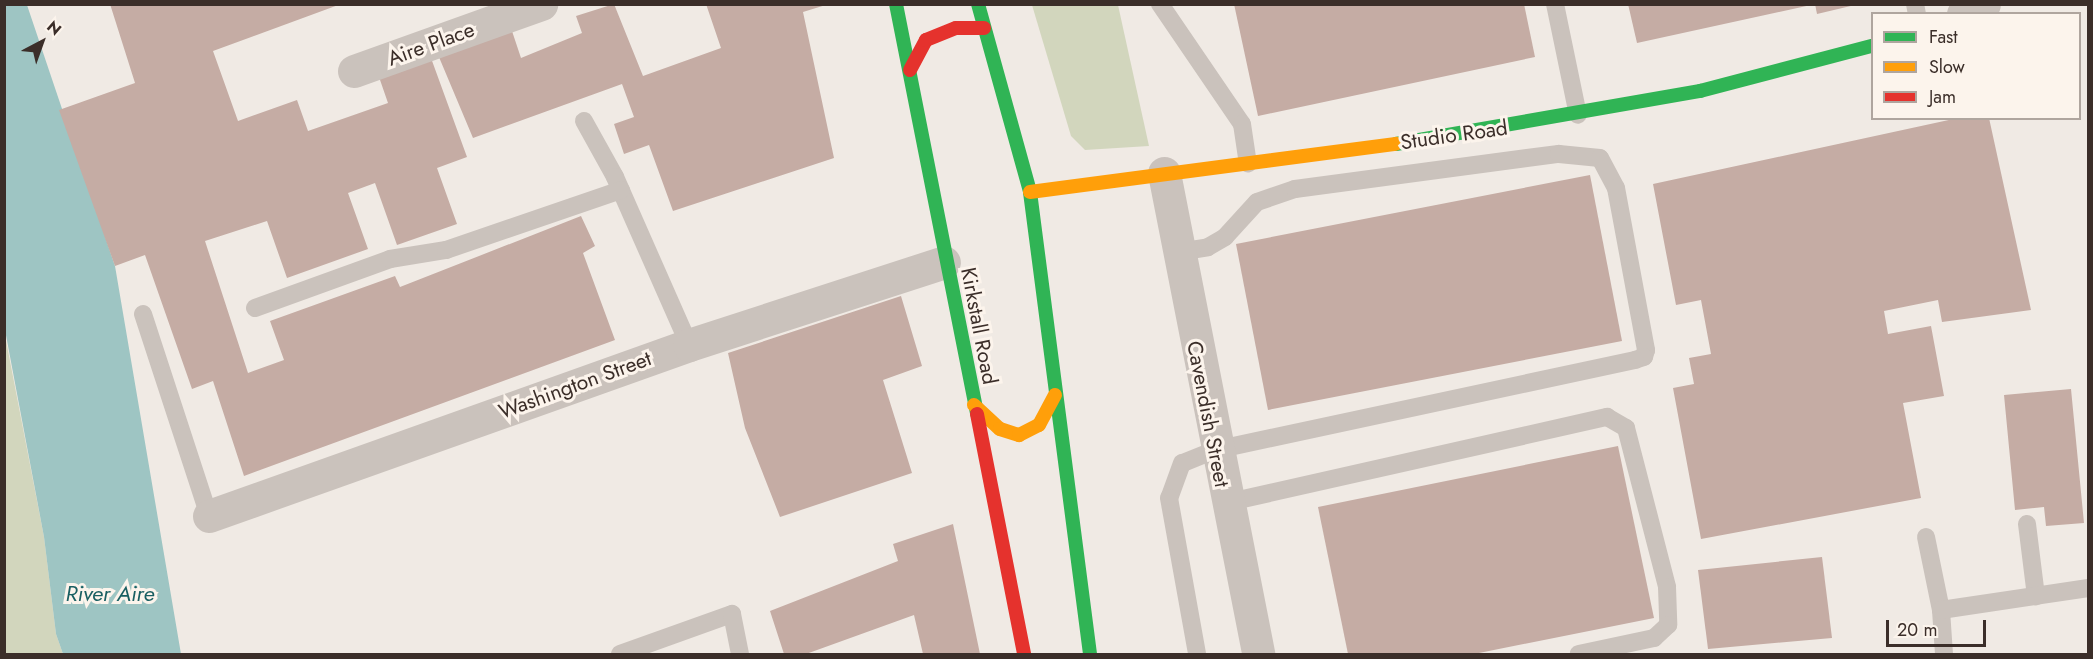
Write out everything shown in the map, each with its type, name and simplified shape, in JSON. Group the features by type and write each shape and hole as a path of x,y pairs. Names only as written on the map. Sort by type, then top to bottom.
{"main road":[{"name":"Kirkstall Road","path":"896,4 944,262 1024,654"},
{"path":"978,4 1030,192 1090,654"},
{"path":"910,70 926,40 956,28 984,28"},
{"name":"Studio Road","path":"1030,192 1248,164 1578,115 1796,69 1871,46"},
{"path":"974,405 1000,429 1019,435 1039,425 1055,395"}],"street":[{"name":"Aire Place","path":"354,72 541,4"},
{"path":"1967,12 1984,4"},
{"name":"Cavendish Street","path":"1164,173 1225,503 1258,654"},
{"name":"Washington Street","path":"209,516 689,345 944,262"}],"lane":[{"path":"1160,4 1242,124 1248,164"},
{"path":"1555,4 1578,115"},
{"path":"584,121 621,190 689,345"},
{"path":"1178,252 1208,247 1257,202 1295,189 1559,154 1592,157 1604,164 1616,188 1646,350 1644,357 1635,360 1215,450 1182,463 1169,498 1197,654"},
{"path":"255,308 390,259 446,250 621,190"},
{"path":"142,314 209,516"},
{"path":"1225,503 1607,417 1626,428 1667,587 1668,625 1654,638 1579,654"},
{"path":"2027,525 2036,596"},
{"path":"1926,537 1941,610 1944,654"},
{"path":"1941,610 2088,588"},
{"path":"620,654 732,614 740,654"}],"green space":[{"path":"1032,5 1118,5 1149,146 1085,150 1071,136"},
{"path":"4,330 44,537 56,634 63,654 5,654"}],"water":[{"name":"River Aire","path":"4,5 27,5 115,266 181,654 63,654 56,634 44,537 5,330"}],"building":[{"path":"110,4 341,4 213,51 238,121 297,100 308,131 388,103 379,77 431,58 467,157 437,168 457,224 397,245 375,183 348,193 368,249 287,278 267,221 205,241 248,373 284,360 270,321 395,276 400,287 581,216 595,246 583,253 615,340 244,476 213,381 192,389 145,255 115,266 59,110 135,83"},
{"path":"614,4 643,76 721,48 706,4 829,4 803,12 834,158 673,211 649,145 624,154 614,124 634,117 622,84 473,138 436,50 509,22 521,58 582,33 576,16"},
{"path":"1234,4 1524,4 1535,57 1258,116"},
{"path":"1628,4 1811,4 1811,5 1637,43"},
{"path":"1815,4 1855,4 1855,5 1817,14"},
{"path":"1949,120 1989,120 2031,310 1942,322 1938,300 1884,311 1888,334 1931,326 1944,396 1903,403 1921,498 1701,539 1673,388 1694,384 1689,358 1711,354 1701,300 1676,305 1653,184"},
{"path":"1590,175 1622,341 1268,410 1236,244"},
{"path":"901,296 922,366 883,380 912,473 780,517 745,428 728,353"},
{"path":"2071,389 2084,523 2046,526 2044,507 2015,510 2004,395"},
{"path":"1618,446 1654,618 1474,654 1348,654 1318,507"},
{"path":"953,524 980,654 923,654 914,615 806,654 784,654 770,611 898,561 893,544"},
{"path":"1822,557 1832,638 1708,649 1698,570"}],"traffic: fast":[{"path":"896,4 977,414"},
{"path":"978,4 1030,192 1090,654"},
{"path":"1396,144 1700,91 1871,46"}],"traffic: slow":[{"path":"1030,192 1396,144"},
{"path":"974,405 1000,429 1019,435 1039,425 1055,395"}],"traffic: jam":[{"path":"910,70 926,40 956,28 984,28"},
{"path":"977,414 1024,654"}]}
